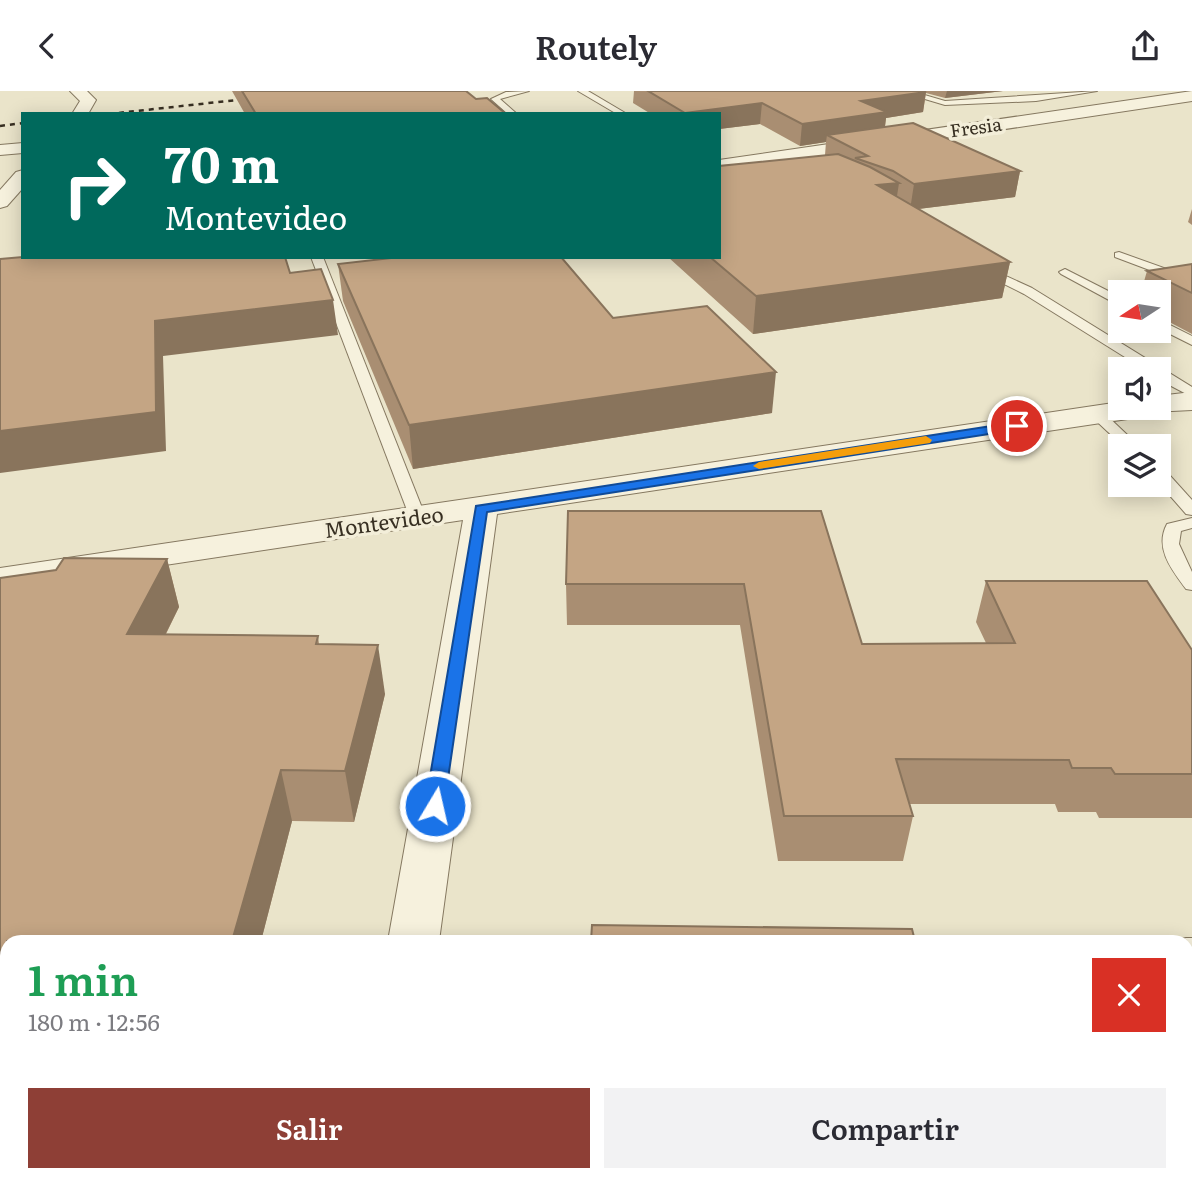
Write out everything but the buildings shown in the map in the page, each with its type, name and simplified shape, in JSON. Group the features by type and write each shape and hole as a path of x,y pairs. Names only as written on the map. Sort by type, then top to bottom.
{"street":[{"path":"78,91 88,100 81,112"},
{"name":"Fresia","path":"721,166 1192,96"},
{"path":"0,150 21,148"},
{"path":"0,202 13,181"},
{"path":"1171,403 1192,401"},
{"name":"Montevideo","path":"0,579 481,509 1108,412"},
{"path":"415,935 481,509"}],"lane":[{"path":"511,112 495,99 525,91"},
{"path":"582,91 619,112"},
{"path":"902,91 936,102 1022,100 1093,91"},
{"path":"995,91 1022,100"},
{"path":"987,102 1008,109"},
{"path":"1018,112 1038,119"},
{"path":"780,157 797,165"},
{"path":"1119,255 1192,282"},
{"path":"318,259 418,518"},
{"path":"970,263 1028,291 1134,357"},
{"path":"1065,272 1108,295"},
{"path":"1171,330 1192,341"},
{"path":"1171,381 1192,393"},
{"path":"1097,414 1119,434"},
{"path":"1171,487 1192,510"},
{"path":"1192,523 1173,528 1169,540 1173,557 1192,585"}],"railway":[{"path":"127,112 255,98"},
{"path":"0,126 21,123"}],"slow traffic":[{"path":"759,466 926,440"}],"route":[{"path":"435,806 481,509 1017,426"}]}
